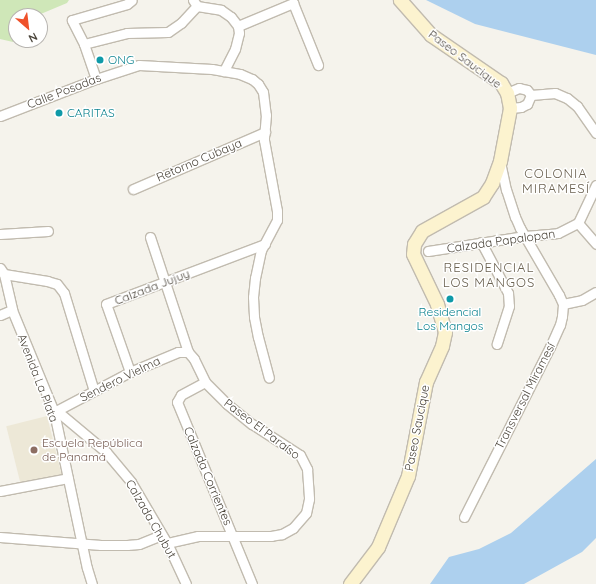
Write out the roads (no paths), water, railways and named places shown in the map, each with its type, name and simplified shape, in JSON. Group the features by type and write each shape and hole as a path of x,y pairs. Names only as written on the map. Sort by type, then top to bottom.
{"street":[{"path":"96,79 84,44 72,20 127,4 132,0"},
{"name":"Paseo Saucique","path":"350,584 378,547 408,476 426,382 442,346 445,332 437,304 413,254 414,244 422,231 483,197 492,183 500,161 510,108 507,92 501,83 431,35 400,0"},
{"path":"84,44 127,33 168,32 180,23 195,3 221,10 231,17 238,26 239,33 234,49 224,71"},
{"path":"238,26 293,3 318,65"},
{"name":"Calle Posadas","path":"0,116 96,79 139,65 198,67 224,71 240,74 252,79 258,84 263,92 266,115 264,140 277,211 277,220 261,250 255,278 254,304 258,337 269,378"},
{"path":"507,92 519,88 527,90 531,96"},
{"path":"531,96 555,93 567,98 577,106 596,133"},
{"path":"510,108 521,107 527,104 531,96"},
{"name":"Retorno Cubaya","path":"133,189 265,132"},
{"path":"500,161 511,203 520,228 559,295 562,304 582,300 596,292"},
{"path":"596,185 578,223 596,244"},
{"name":"Calzada Papalopan","path":"428,251 481,242 558,233 578,223"},
{"path":"0,234 48,230"},
{"name":"Paseo El Paraíso","path":"150,237 188,352 194,359 205,382 227,404 252,424 300,455 307,469 309,499 306,513 293,528 282,534 271,536 198,536 167,543"},
{"path":"481,242 508,292 509,306 497,344"},
{"name":"Calzada Jujuy","path":"130,372 106,304 265,244"},
{"path":"2,271 52,282 57,284 64,293 94,390"},
{"name":"Avenida La Plata","path":"2,271 12,310 55,411 86,568 93,584"},
{"name":"Transversal Miramesí","path":"464,517 560,325 562,304"},
{"path":"0,315 12,310"},
{"name":"Sendero Vielma","path":"55,411 130,372 178,352 188,352"},
{"name":"Calzada Corrientes","path":"205,382 181,395 177,402 252,584"},
{"name":"Calzada Chubut","path":"55,411 115,462 131,482 167,543 186,584"},
{"path":"0,491 68,478"},
{"path":"0,536 127,546 139,544 161,535"}],"water":[{"path":"426,0 596,0 596,55 475,24"},
{"path":"596,459 596,538 582,552 524,584 430,584 449,557 479,549 511,533"}],"place":[{"name":"ONG","path":"100,60"},
{"name":"CARITAS","path":"59,113"},
{"name":"Residencial Los Mangos","path":"450,299"},
{"name":"Escuela República de Panamá","path":"34,450"}],"district":[{"name":"COLONIA MIRAMESÍ","path":"556,182"},
{"name":"RESIDENCIAL LOS MANGOS","path":"489,276"}]}
